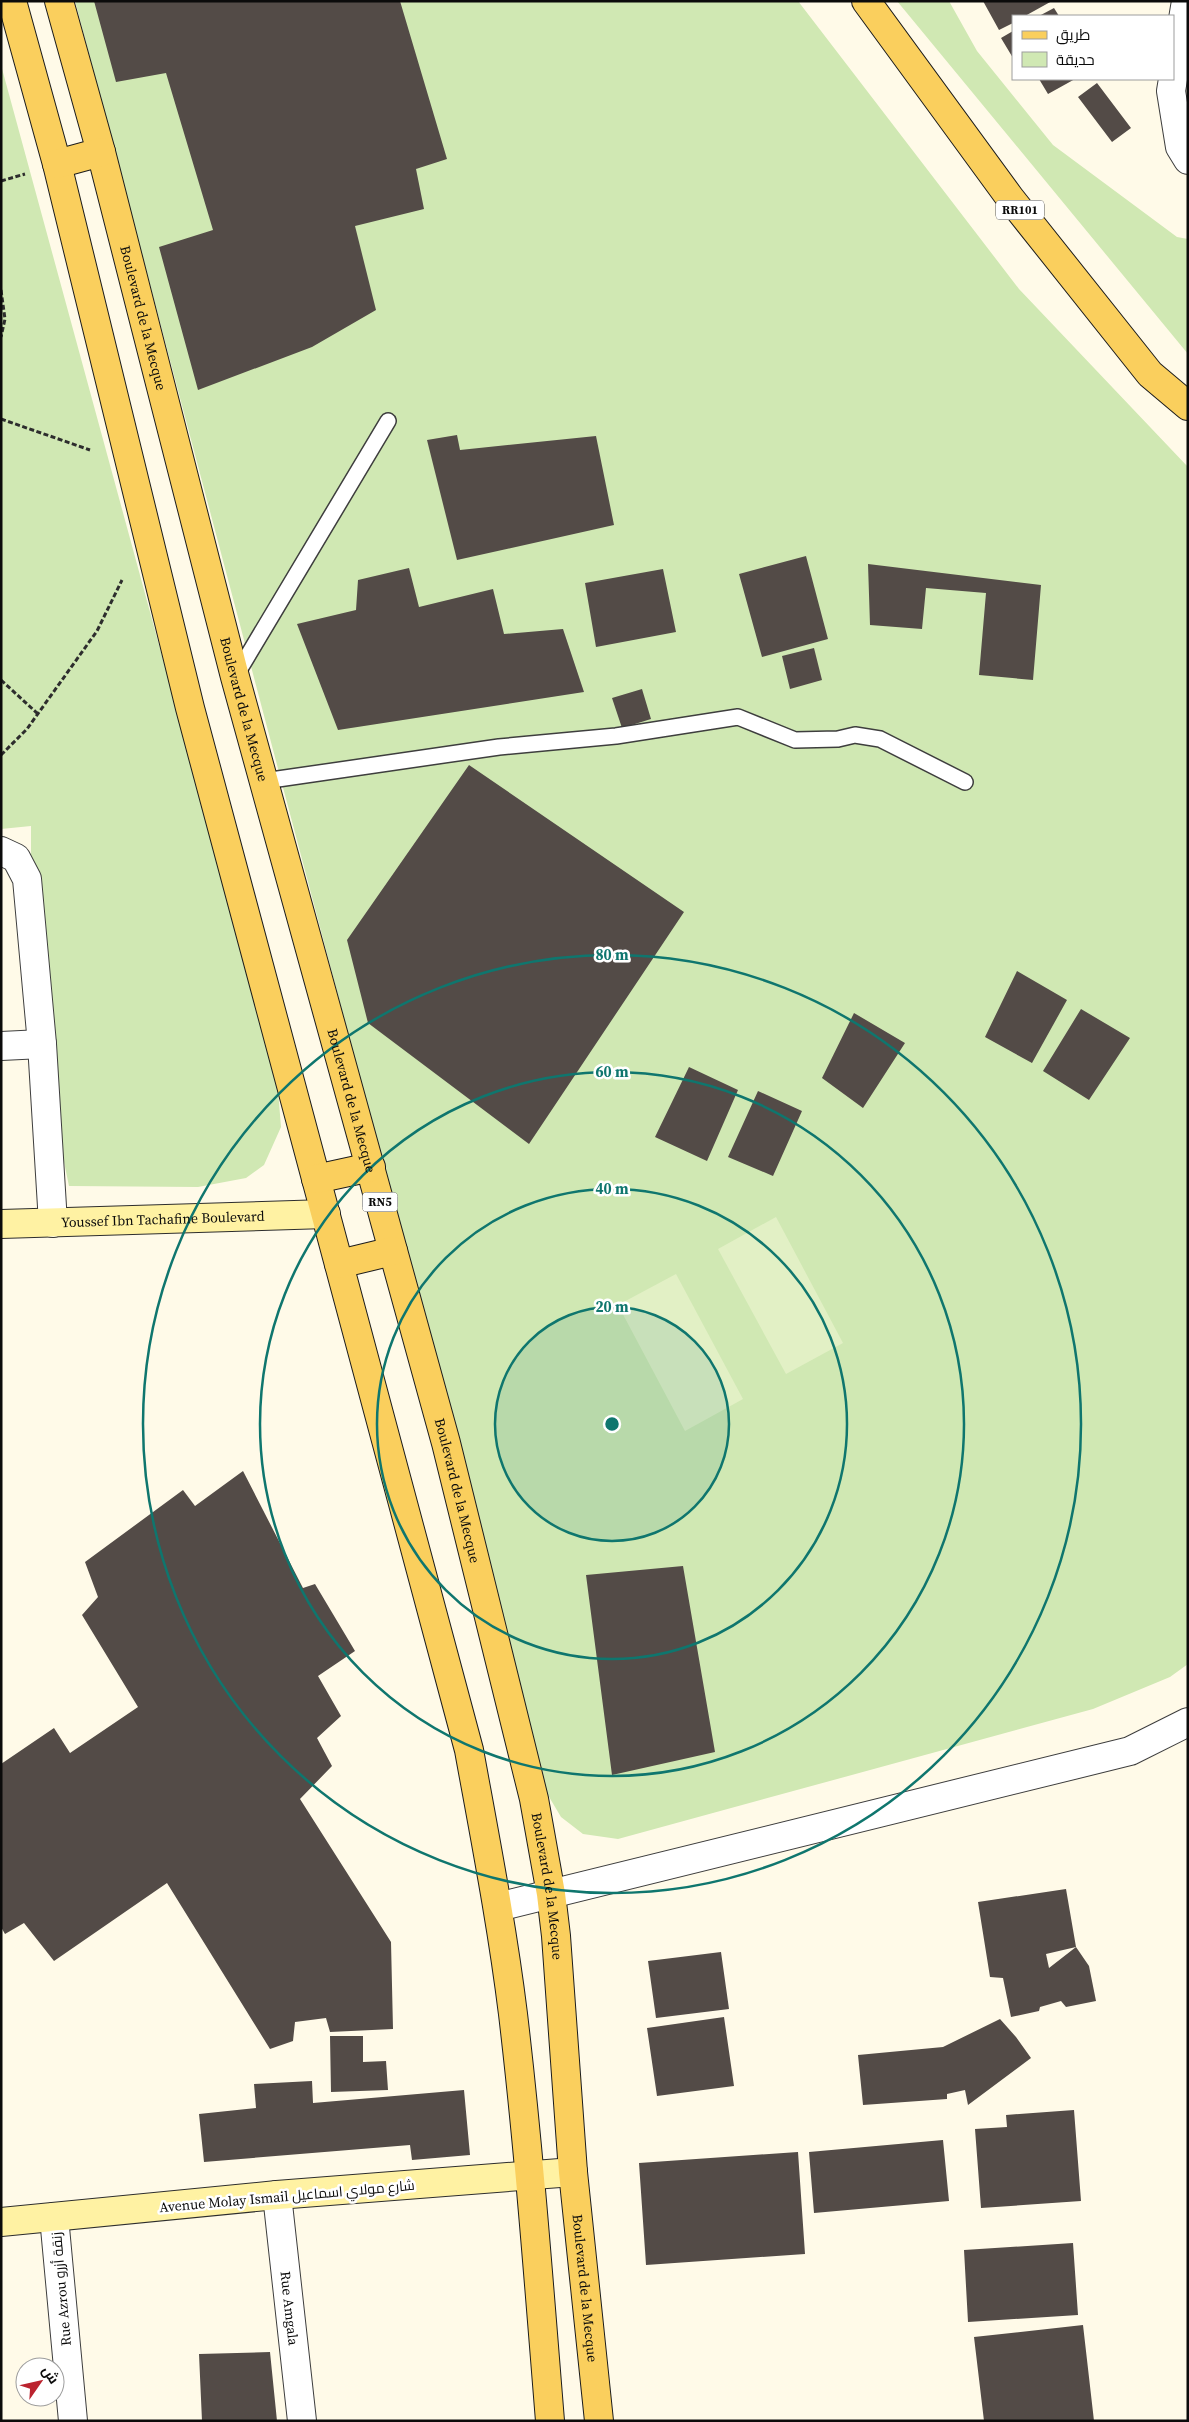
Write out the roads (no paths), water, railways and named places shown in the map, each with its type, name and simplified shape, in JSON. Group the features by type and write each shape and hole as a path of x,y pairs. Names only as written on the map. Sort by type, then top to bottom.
{"main road":[{"path":"12,1 57,164 190,708 468,1750 498,1907 513,2014 530,2176 550,2421"},
{"name":"Boulevard de la Mecque","path":"59,1 101,152 235,677 446,1443 536,1809 551,1894 559,1970 573,2172 599,2421"},
{"name":"RR101","path":"866,1 1010,198 1095,305 1150,374 1188,406"},
{"path":"57,164 101,152"},
{"path":"316,1179 371,1167"},
{"path":"339,1264 393,1252"}],"street":[{"path":"1174,73 1186,1"},
{"path":"1173,80 1171,91 1180,147 1188,160"},
{"path":"1,852 16,858 27,878 42,1044 53,1223"},
{"path":"1,1046 42,1044"},
{"name":"Youssef Ibn Tachafine Boulevard","path":"1,1224 326,1214"},
{"path":"498,1907 1130,1751 1188,1722"},
{"name":"Avenue Molay Ismail شارع مولاي اسماعيل","path":"1,2222 277,2195 573,2172"},
{"name":"Rue Amgala","path":"277,2195 302,2421"},
{"name":"Rue Azrou زنقة أزرو","path":"54,2217 74,2421"}],"lane":[{"path":"235,677 388,422"},
{"path":"264,781 499,747 616,736 738,717 795,740 838,739 855,735 880,739 965,782"}]}
